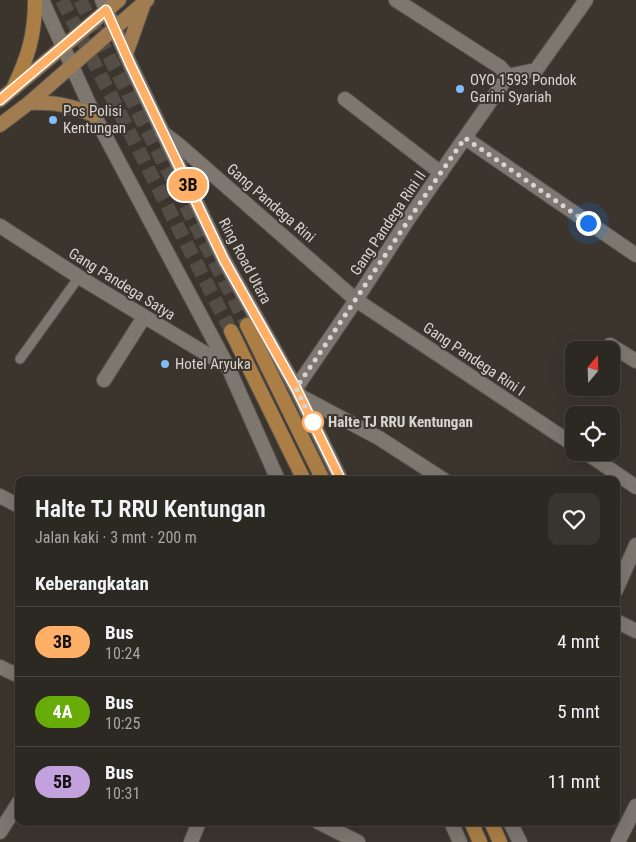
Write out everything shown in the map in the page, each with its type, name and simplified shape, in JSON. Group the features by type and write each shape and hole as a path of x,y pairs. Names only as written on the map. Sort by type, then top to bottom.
{"highway":[{"path":"13,89 26,60 32,40 35,0"},
{"path":"247,325 321,476"},
{"path":"231,331 302,476"},
{"path":"473,826 480,842"},
{"path":"493,826 500,842"}],"main road":[{"path":"0,100 63,46 104,5 119,0"},
{"path":"0,126 29,103 145,1"},
{"path":"126,54 145,1"},
{"path":"29,103 51,102 94,115"}],"street":[{"path":"42,0 94,115 228,367 273,476"},
{"path":"396,0 500,67 508,76 536,70 586,0"},
{"name":"Ring Road Utara","path":"104,5 162,132 224,260 298,392 339,476"},
{"name":"Gang Pandega Rini II","path":"298,392 409,218 508,76"},
{"path":"345,99 441,173"},
{"name":"Gang Pandega Rini","path":"162,132 180,145 356,300"},
{"path":"465,138 636,255"},
{"name":"Gang Pandega Satya","path":"1,228 228,367"},
{"name":"Gang Pandega Rini I","path":"356,300 565,439"},
{"path":"104,380 144,317"},
{"path":"620,352 636,361"},
{"path":"298,392 379,438 438,476"},
{"path":"597,461 620,476"},
{"path":"620,476 636,487"},
{"path":"0,496 15,504"},
{"path":"620,577 636,545"},
{"path":"620,623 636,631"},
{"path":"0,667 15,674"},
{"path":"618,842 636,806"},
{"path":"0,832 15,808"},
{"path":"191,842 197,826"},
{"path":"326,826 358,842"},
{"path":"453,826 460,842"},
{"path":"512,826 520,842"}],"lane":[{"path":"20,359 79,276"}],"tunnel":[{"path":"62,0 231,331"},
{"path":"80,0 247,325"}],"bus line":[{"name":"3B","path":"0,100 106,10 224,260 296,388 339,476"}],"place":[{"name":"OYO 1593 Pondok Garini Syariah","path":"460,89"},
{"name":"Pos Polisi Kentungan","path":"53,120"},
{"name":"Hotel Aryuka","path":"165,364"},
{"name":"Halte TJ RRU Kentungan","path":"313,422"}],"route":[{"path":"313,422 296,388 409,218 465,138 588,223"}]}
